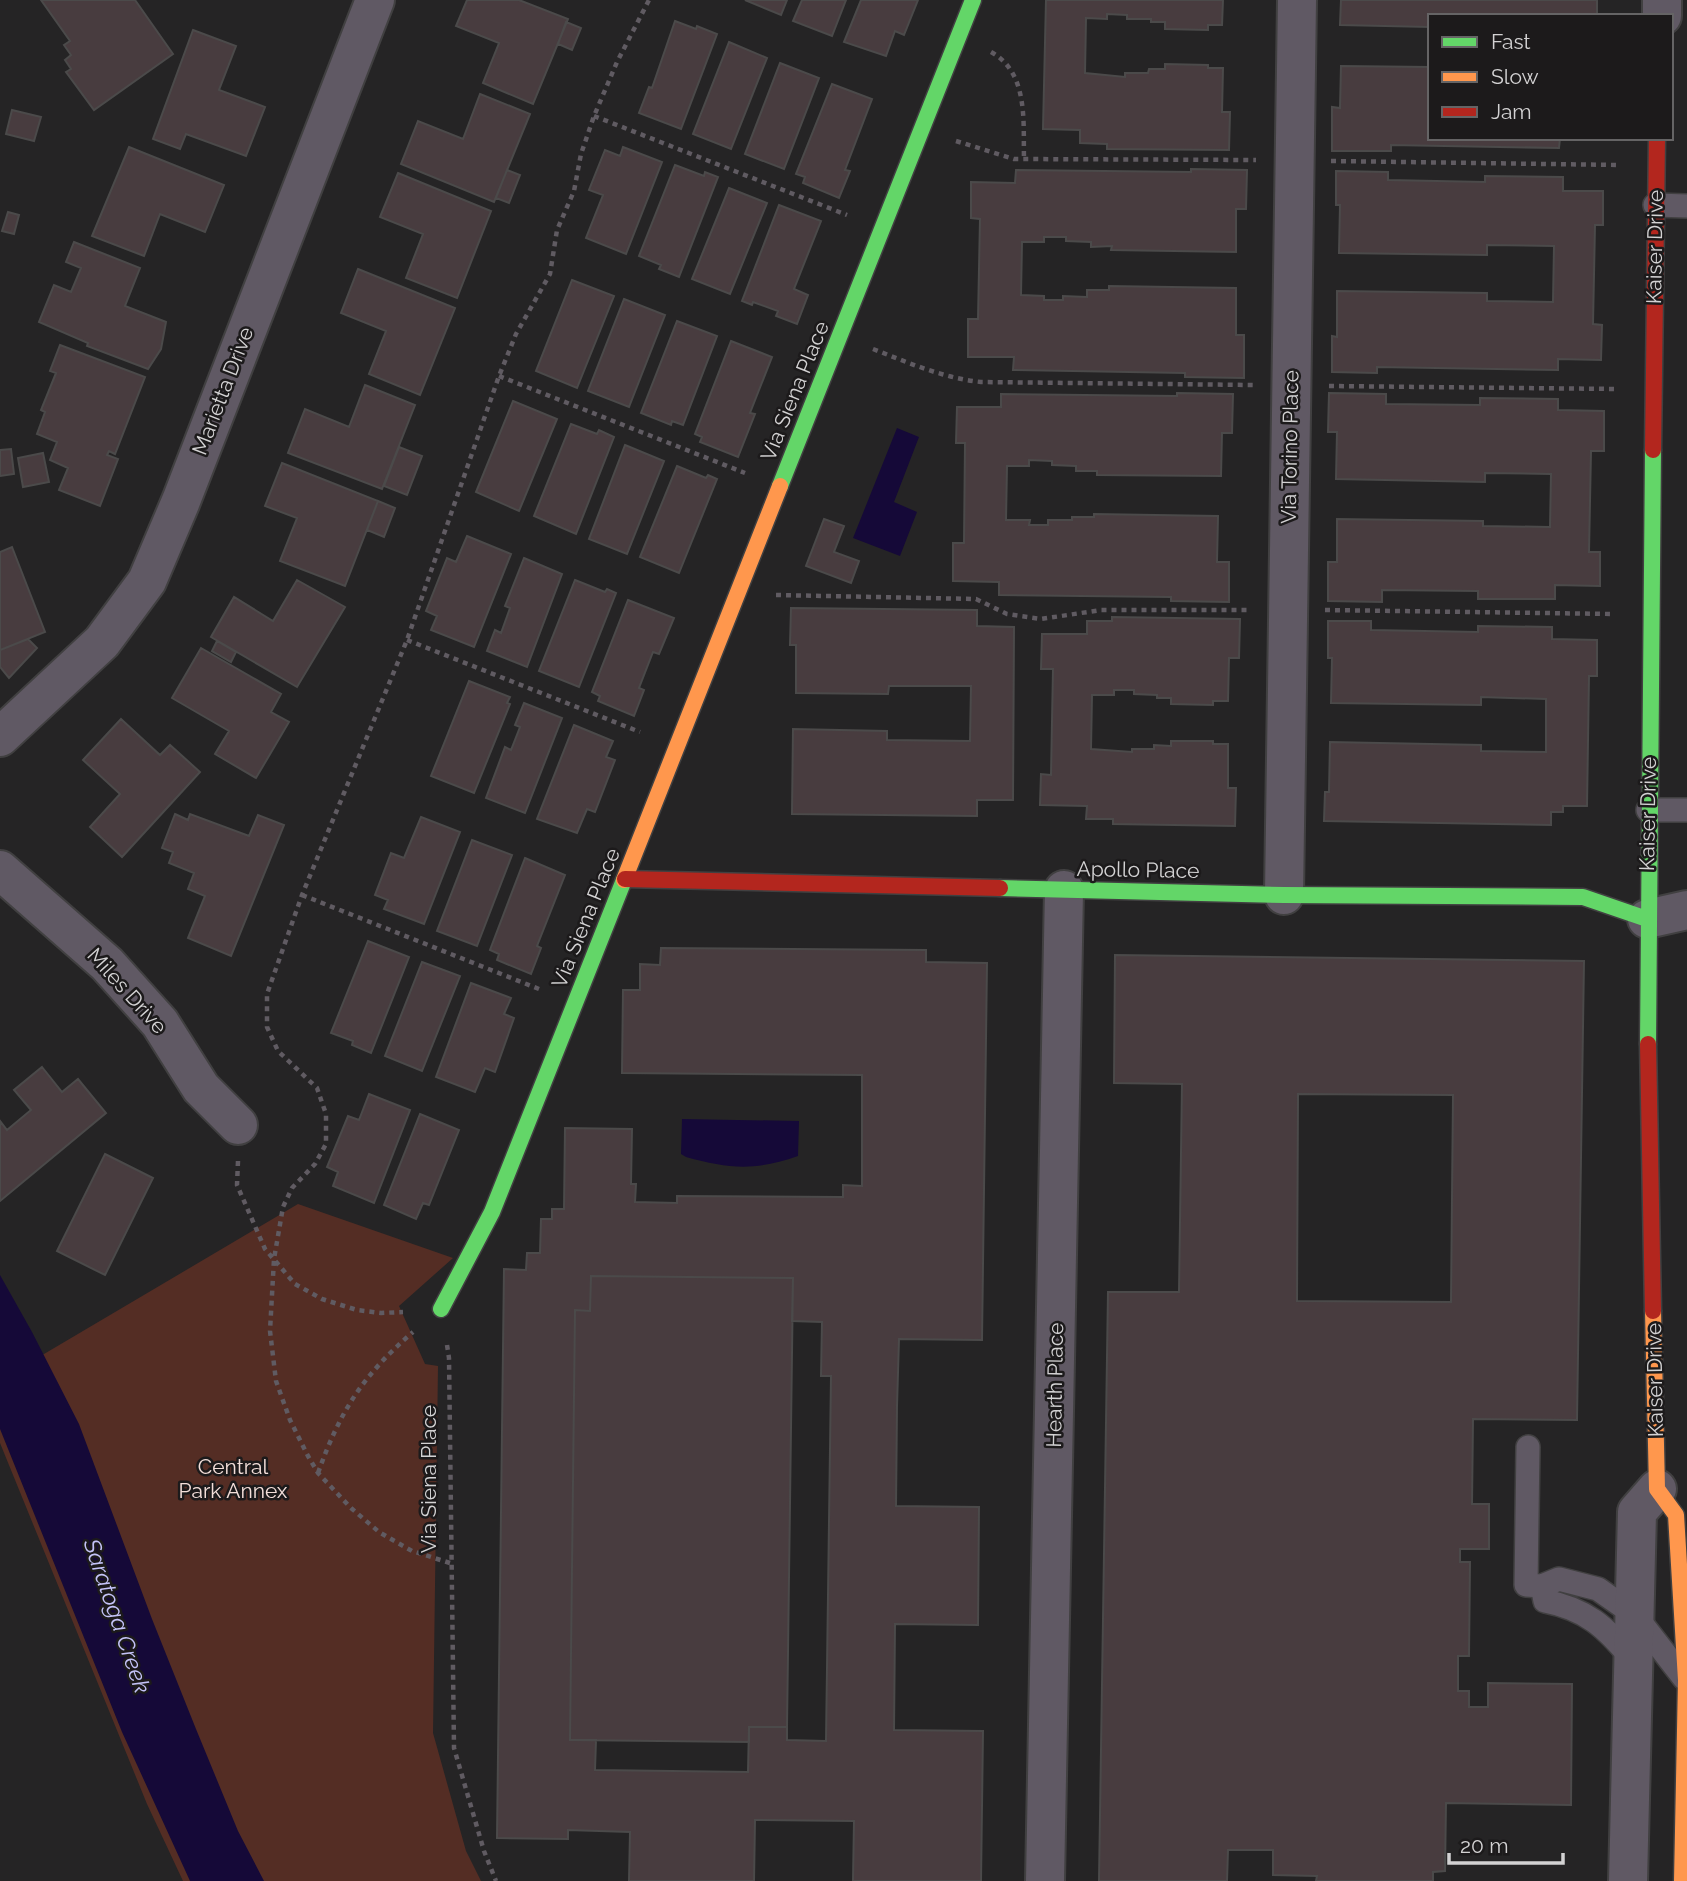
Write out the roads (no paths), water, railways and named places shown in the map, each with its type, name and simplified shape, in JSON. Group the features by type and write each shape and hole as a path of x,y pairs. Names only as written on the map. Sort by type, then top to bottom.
{"street":[{"name":"Marietta Drive","path":"0,737 102,642 147,581 181,501 375,0"},
{"name":"Via Siena Place","path":"441,1309 492,1212 973,0"},
{"name":"Via Torino Place","path":"1284,895 1297,0"},
{"name":"Kaiser Drive","path":"1657,140 1647,919 1657,1489"},
{"name":"Miles Drive","path":"0,870 107,964 160,1023 201,1088 238,1125"},
{"name":"Apollo Place","path":"625,879 1284,895 1583,897 1647,919"},
{"name":"Hearth Place","path":"1045,1881 1064,890"},
{"path":"1647,919 1687,910"},
{"path":"1628,1881 1637,1512 1657,1489 1676,1515 1683,1589 1686,1680 1682,1881"},
{"path":"1635,1615 1683,1589"}],"lane":[{"path":"1655,205 1687,206"},
{"path":"1648,810 1687,810"},
{"path":"1528,1447 1526,1585 1542,1586 1559,1579 1598,1589 1635,1615 1686,1680"},
{"path":"1542,1586 1545,1601 1577,1609 1608,1630 1632,1659"}],"water":[{"path":"897,428 919,437 894,502 917,512 900,556 853,538"},
{"path":"682,1119 799,1121 798,1156 769,1164 742,1167 686,1157 681,1154"},
{"name":"Saratoga Creek","path":"0,1275 79,1424 196,1729 238,1831 264,1881 190,1881 122,1732 0,1429"}],"park label":[{"name":"Central Park Annex","path":"233,1479"}]}
